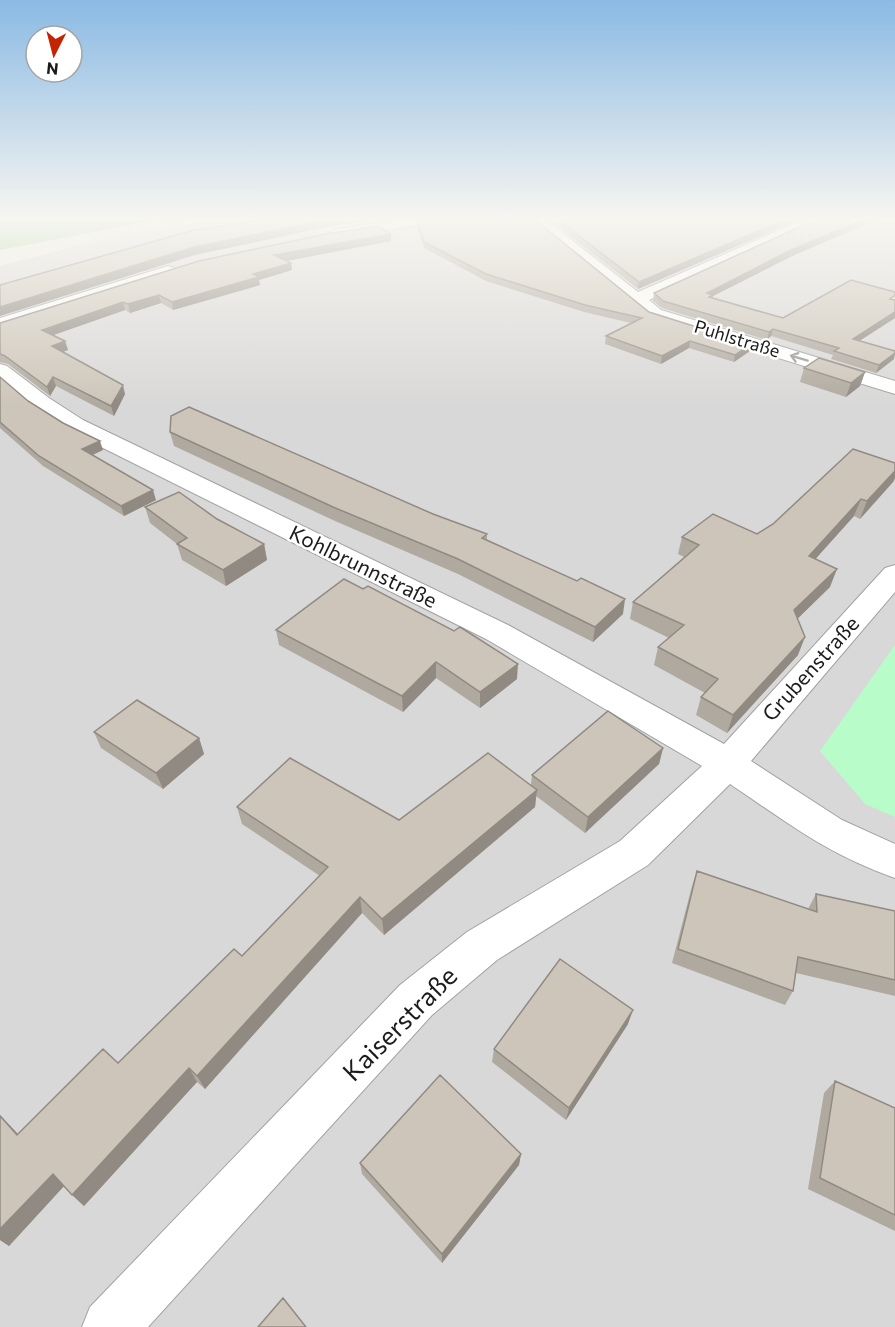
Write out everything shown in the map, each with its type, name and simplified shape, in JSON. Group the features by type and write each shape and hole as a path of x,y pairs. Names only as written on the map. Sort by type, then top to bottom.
{"street":[{"path":"0,324 137,281"},
{"name":"Puhlstraße","path":"614,281 655,314 895,388"},
{"path":"637,299 678,281"},
{"name":"Kohlbrunnstraße","path":"0,370 41,403 75,425 481,623 609,694 727,764 822,829 856,847 895,861"},
{"name":"Grubenstraße","path":"727,764 895,574"},
{"name":"Kaiserstraße","path":"110,1327 416,1000 483,946 634,853 727,764"}],"shaded area":[{"path":"0,281 895,281 895,1327 0,1327"}],"green space":[{"path":"895,645 895,817 865,804 820,751"}],"building":[{"path":"14,281 84,281 0,307 0,285"},
{"path":"135,281 245,281 172,302 159,295 128,304 123,302 42,330 65,341 52,346 123,385 111,406 53,377 47,387 0,354 0,323"},
{"path":"508,281 611,281 649,312 751,344 735,355 690,341 662,356 606,336 642,318 585,305"},
{"path":"681,281 731,281 707,293 713,295 709,297 783,318 849,281 854,281 895,292 890,299 895,300 895,312 853,339 895,351 895,353 879,365 834,351 839,348 773,329 769,332 663,301 654,293"},
{"path":"819,358 865,372 851,383 804,368"},
{"path":"0,377 28,401 63,423 100,441 82,449 153,490 121,506 39,456 0,422"},
{"path":"189,407 433,514 487,534 482,538 577,581 581,578 625,599 595,627 458,559 333,507 170,432 171,416"},
{"path":"853,449 895,463 895,471 867,501 861,499 809,556 837,569 794,610 805,637 733,715 701,697 718,679 658,647 684,625 633,602 699,545 682,537 713,514 757,534 773,524"},
{"path":"179,492 217,519 264,544 223,570 177,544 187,538 145,507"},
{"path":"344,579 363,589 368,586 454,631 460,627 518,664 480,692 436,662 402,696 276,630"},
{"path":"137,700 199,738 156,773 94,732"},
{"path":"608,711 663,748 588,817 532,775"},
{"path":"488,753 537,790 382,919 360,897 197,1076 189,1068 72,1195 53,1174 0,1229 0,1116 17,1135 103,1049 118,1063 234,949 242,956 328,867 237,807 290,758 399,820"},
{"path":"697,871 817,912 816,894 895,911 895,980 798,957 793,991 678,949"},
{"path":"560,959 633,1010 569,1108 494,1049"},
{"path":"440,1075 521,1154 442,1254 360,1163"},
{"path":"835,1081 895,1108 895,1215 820,1178"},
{"path":"283,1298 306,1327 258,1327"}]}
